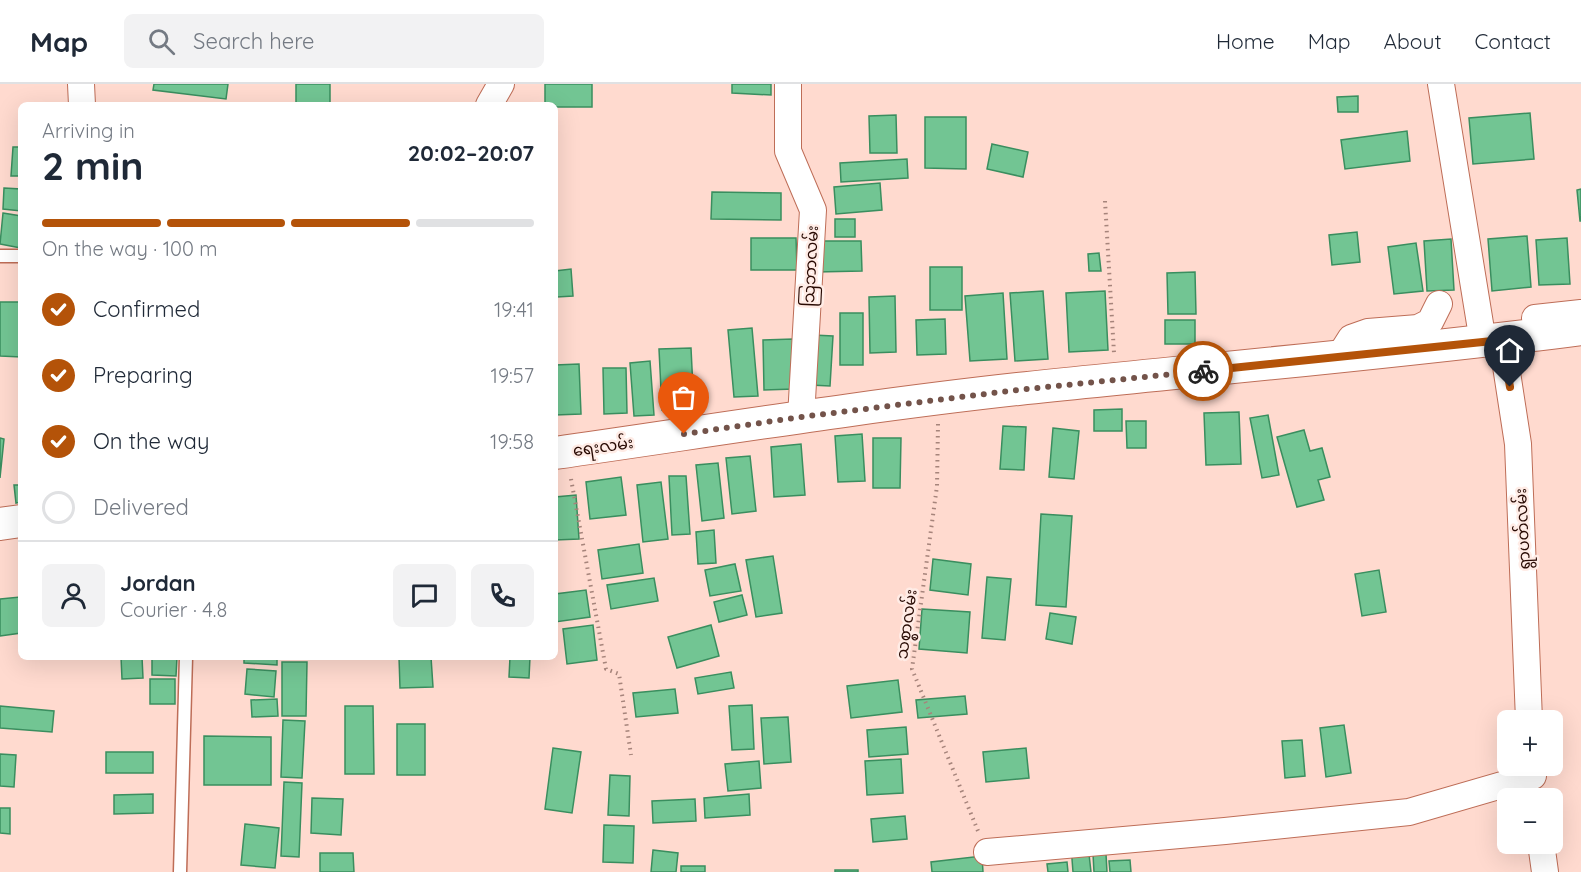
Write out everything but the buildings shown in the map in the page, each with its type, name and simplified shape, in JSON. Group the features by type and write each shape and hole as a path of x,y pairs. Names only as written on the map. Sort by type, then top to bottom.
{"street":[{"path":"81,84 82,102"},
{"path":"491,102 501,84"},
{"name":"သြဘာလမ်း","path":"788,84 788,151 813,210 801,417"},
{"name":"ရွာပတ်လမ်း","path":"1441,84 1493,341 1518,444 1529,710"},
{"path":"1340,357 1351,338 1368,332 1418,328 1430,322 1439,304"},
{"path":"1535,318 1581,314"},
{"name":"ရေးလမ်း","path":"561,452 939,399 1493,341 1581,329"},
{"path":"0,524 18,522"},
{"path":"987,852 1409,812 1533,780"},
{"path":"1543,854 1545,872"}],"lane":[{"path":"0,256 18,256"},
{"path":"180,872 186,660"}],"path":[{"path":"1104,201 1116,380"},
{"name":"သစ္စာလမ်း","path":"939,399 937,486 912,669 987,852"},
{"path":"561,452 606,669 619,674 631,755"}],"way so far":[{"path":"684,434 1017,390 1203,371"}],"route":[{"path":"1203,371 1502,340 1510,387"}]}
